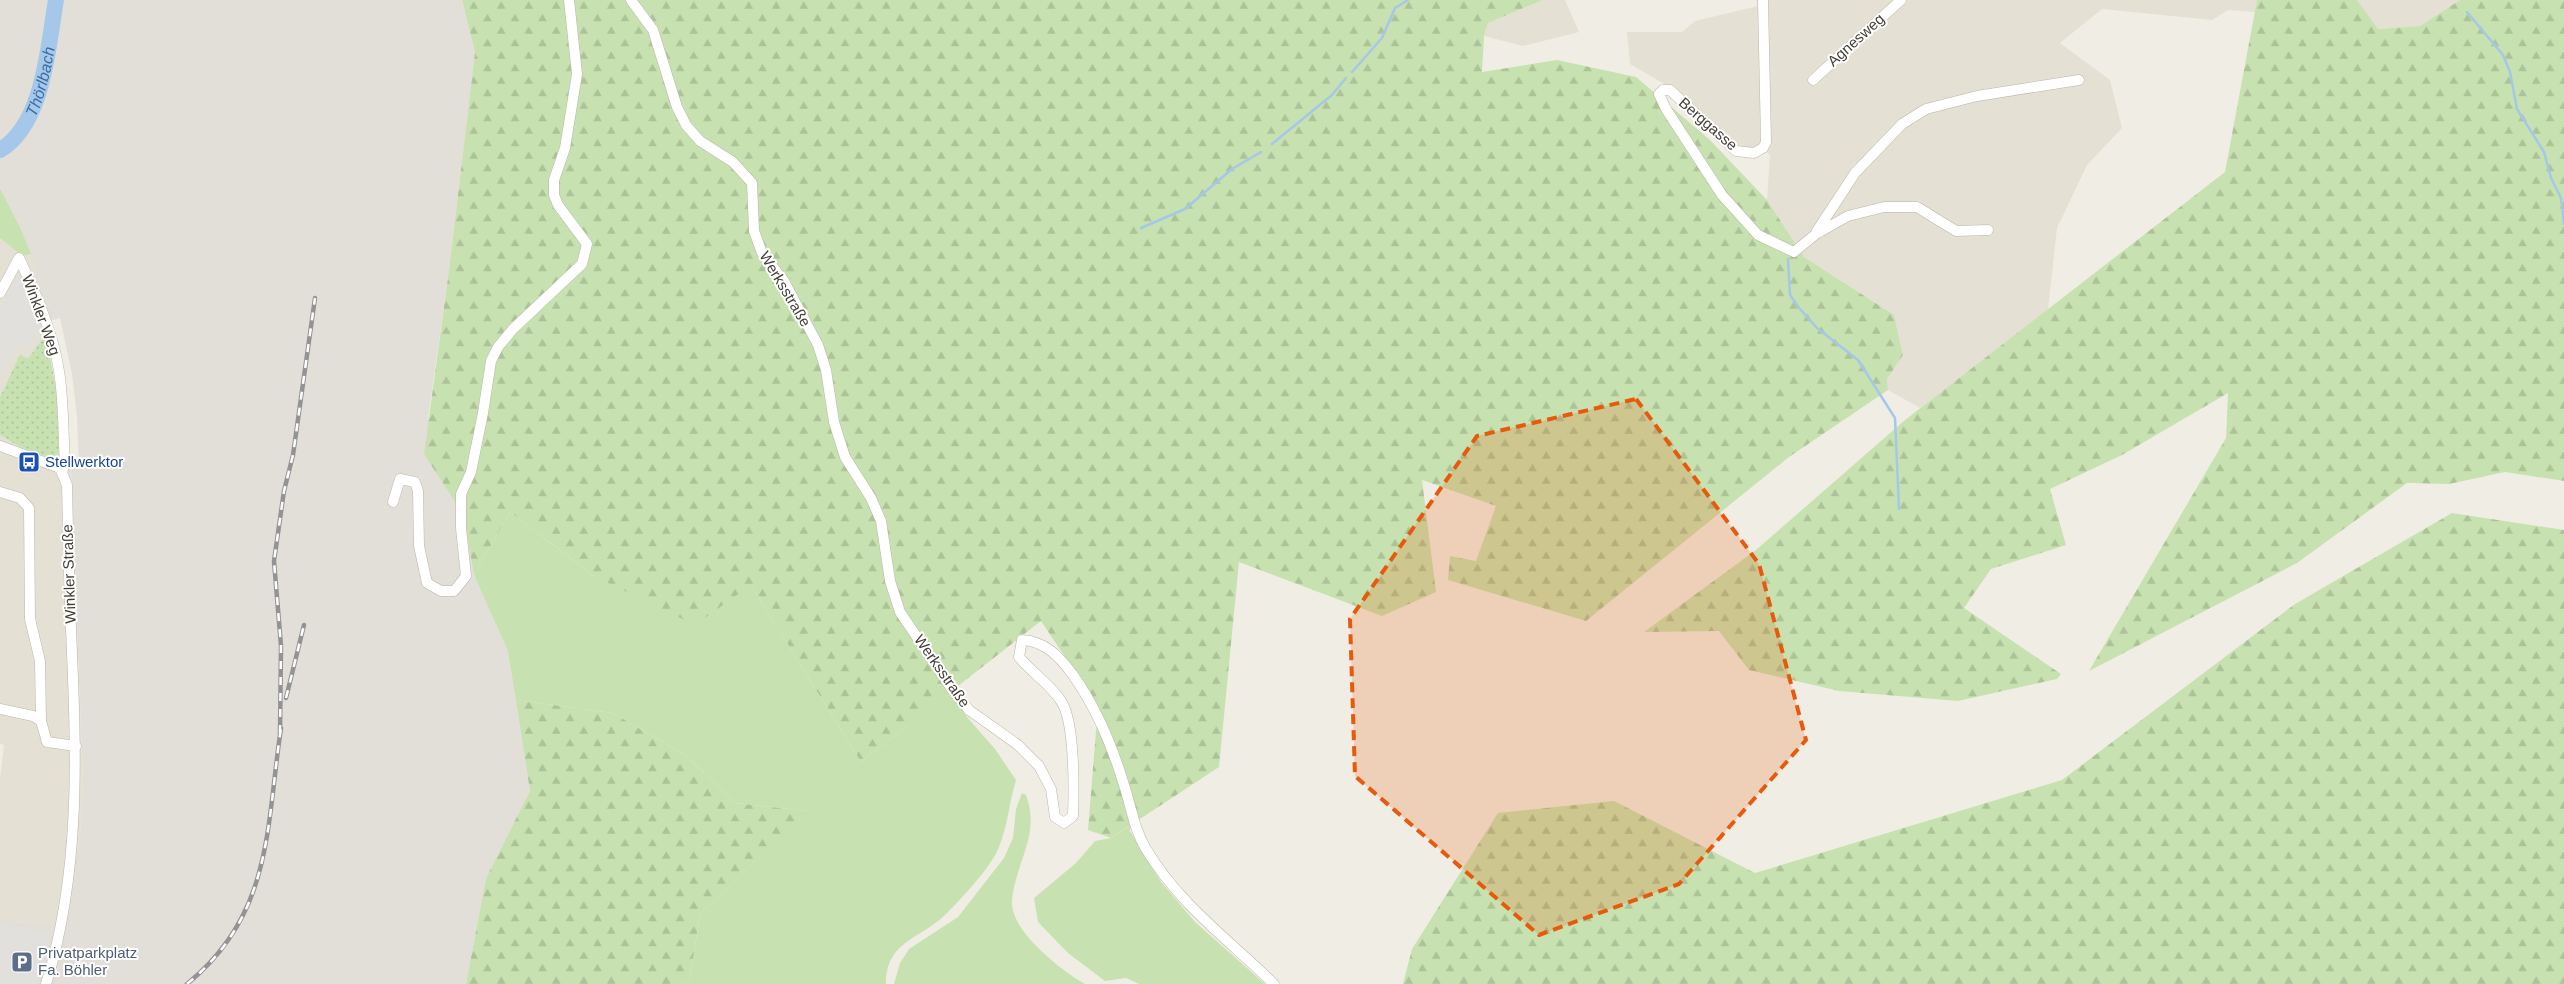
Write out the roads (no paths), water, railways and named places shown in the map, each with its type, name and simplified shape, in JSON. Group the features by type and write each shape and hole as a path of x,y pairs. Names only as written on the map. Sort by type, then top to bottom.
{"street":[{"path":"393,502 400,479 414,482 418,491 420,546 427,582 441,592 454,591 466,576 461,528 462,494 471,472 491,361 498,347 513,329 582,264 585,255 587,244 558,205 554,195 554,180 564,148 577,74 570,0"},
{"name":"Werksstraße","path":"630,0 652,30 677,107 686,126 700,141 733,162 752,183 754,231 762,253 784,281 818,345 826,370 834,422 845,457 871,498 881,521 890,581 900,612 969,710 1018,745 1039,766 1051,789 1055,817 1064,823 1073,816 1070,728 1063,703 1050,686 1031,672 1019,657 1022,640 1036,641 1062,661 1082,687 1103,724 1116,758 1133,818 1146,848 1180,896 1213,930 1274,984"},
{"name":"Agnesweg","path":"1812,80 1900,0"},
{"name":"Berggasse","path":"1766,1 1762,25 1766,142 1764,148 1754,153 1736,151 1670,90 1663,90 1659,94 1666,109 1722,195 1758,234 1794,252 1816,234 1848,216 1884,206 1917,207 1956,231 1988,230"},
{"name":"Berggasse","path":"1816,234 1856,173 1902,124 1926,109 1977,96 2079,80"},
{"name":"Winkler Weg","path":"0,293 19,258 51,337 60,372 65,464 62,472"},
{"path":"0,446 56,467 62,472"},
{"name":"Winkler Straße","path":"46,984 55,956 64,909 74,830 76,746 67,485 62,472"},
{"path":"0,492 20,498 29,508 30,619 40,661 41,721 47,742 76,746"},
{"path":"0,709 33,716 41,721"}],"waterway":[{"name":"Thörlbach","path":"0,150 15,138 26,122 35,103 42,82 56,0"},
{"path":"1352,72 1382,38 1395,8 1408,0"},
{"path":"2467,12 2503,55 2510,72 2517,109 2544,152 2551,178 2561,198 2564,224"},
{"path":"1272,144 1332,95 1346,78"},
{"path":"1141,228 1185,209 1232,169 1261,152"},
{"path":"1788,259 1790,295 1817,328 1858,360 1895,418 1899,509"}],"railway":[{"path":"280,733 281,646 274,561 284,491 293,455 315,298"},
{"path":"286,698 304,625"},
{"path":"187,984 215,957 236,928 251,898 261,867 267,834 281,728"}],"place":[{"name":"Stellwerktor","path":"29,462"},
{"name":"Privatparkplatz Fa. Böhler","path":"22,962"}]}
